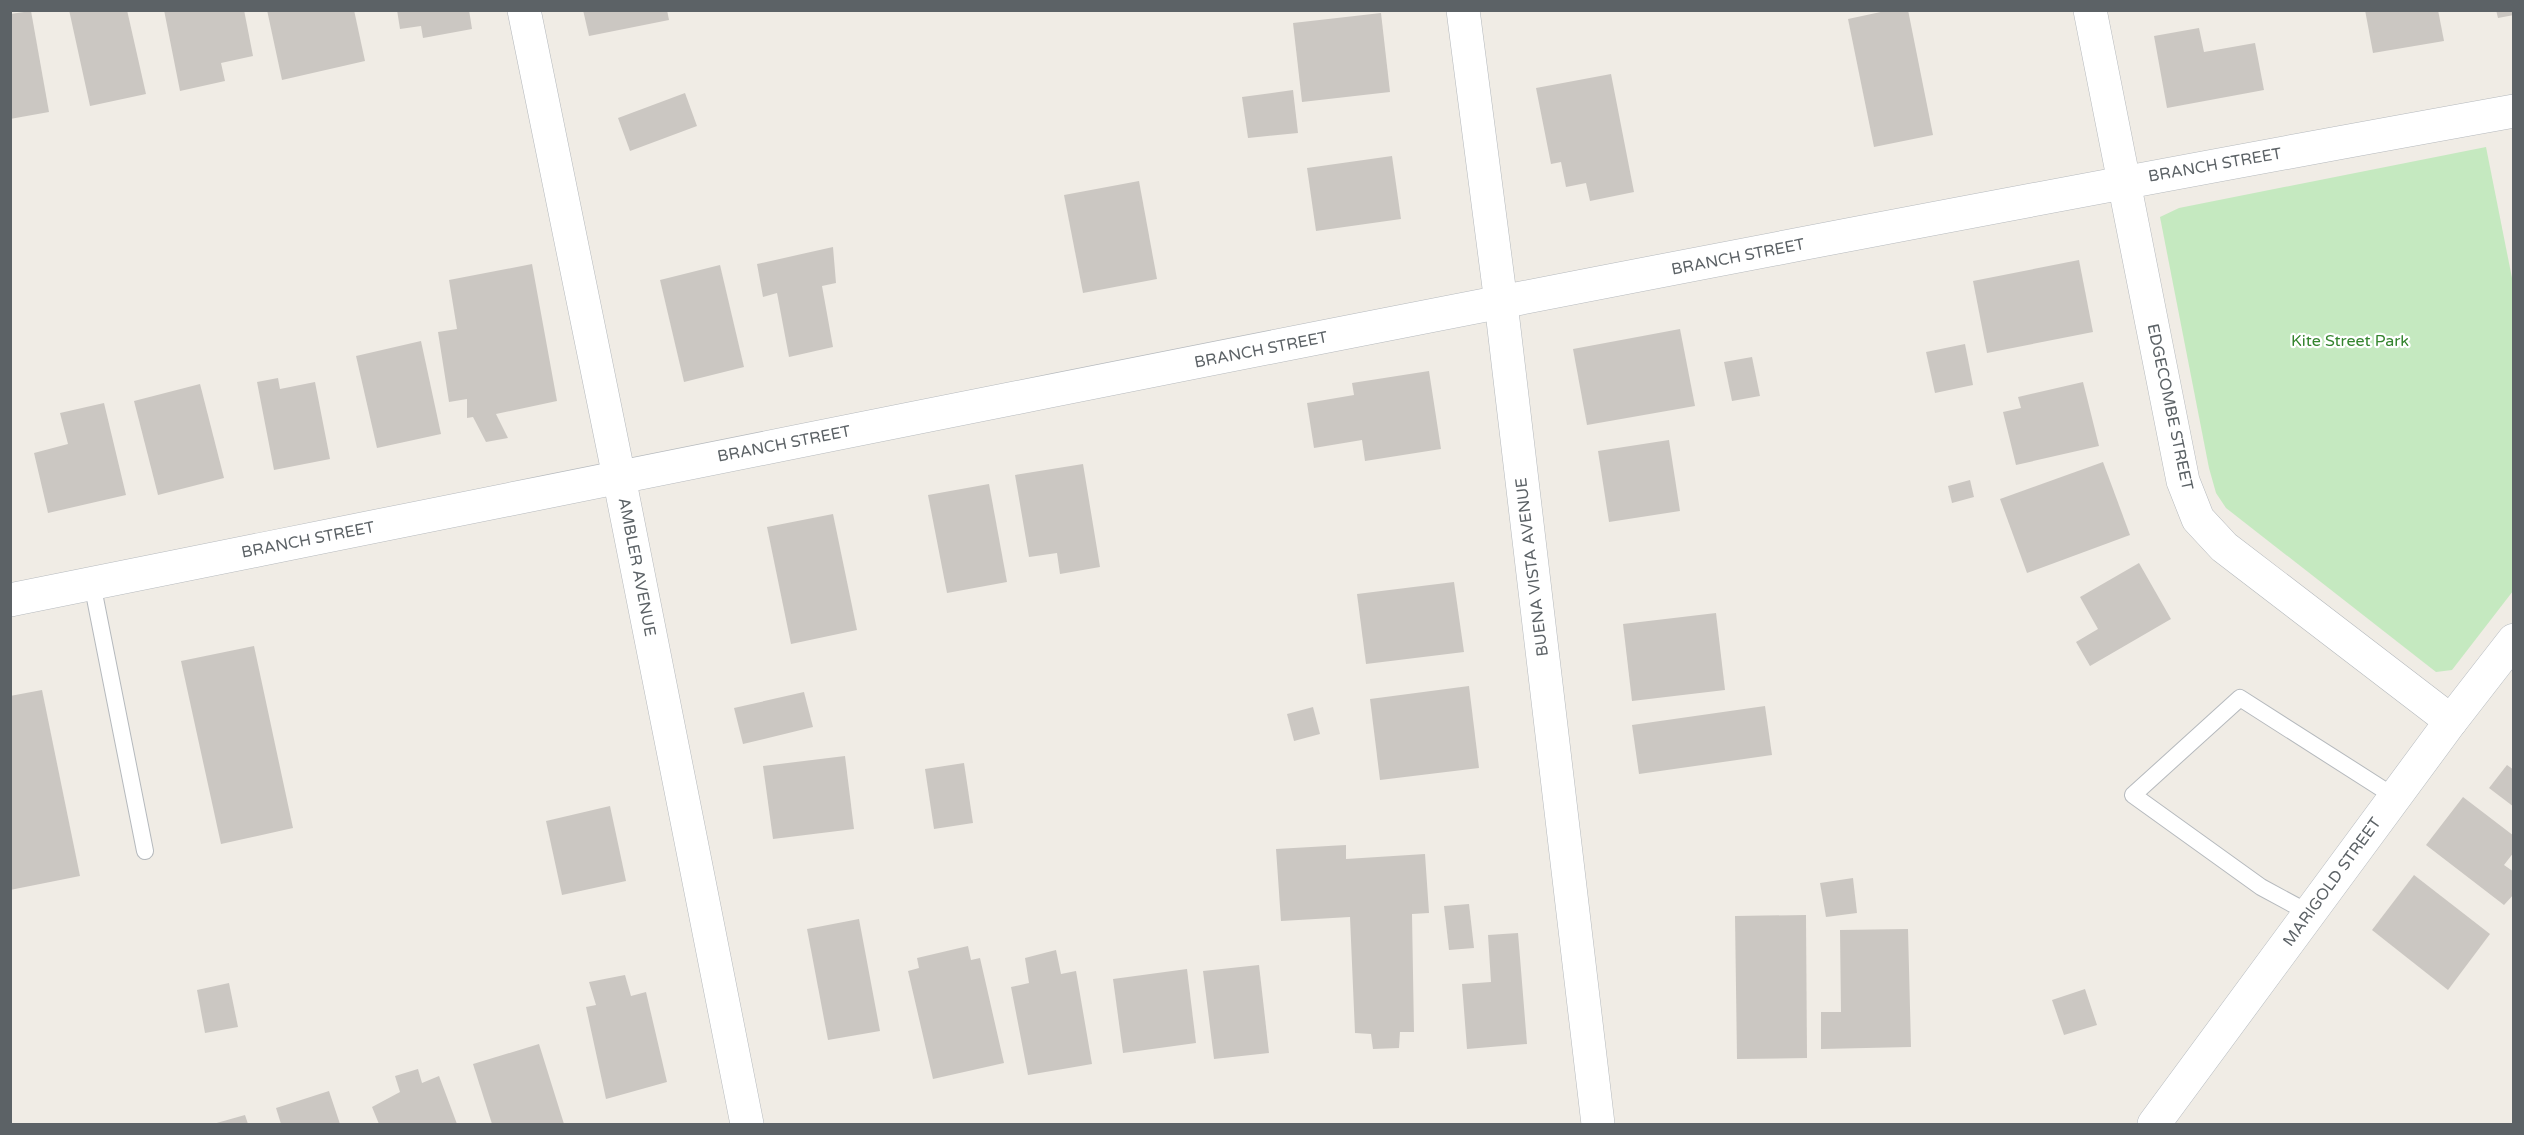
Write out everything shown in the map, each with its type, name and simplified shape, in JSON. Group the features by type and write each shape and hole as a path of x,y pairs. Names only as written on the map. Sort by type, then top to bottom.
{"street":[{"name":"AMBLER AVENUE","path":"524,10 620,477 747,1125"},
{"name":"BUENA VISTA AVENUE","path":"1463,10 1501,303 1598,1125"},
{"name":"EDGECOMBE STREET","path":"2090,10 2183,481 2198,519 2224,547 2451,721"},
{"name":"BRANCH STREET","path":"10,600 1501,303 2124,182 2514,111"},
{"name":"MARIGOLD STREET","path":"2154,1125 2451,721 2514,640"}],"lane":[{"path":"92,583 145,851"},
{"path":"2310,913 2261,886 2133,795 2240,698 2395,797"}],"green space":[{"name":"Kite Street Park","path":"2486,147 2513,283 2513,591 2452,670 2436,672 2226,508 2216,493 2209,468 2160,217 2179,208"}],"building":[{"path":"69,10 127,10 146,94 90,106"},
{"path":"164,10 244,10 253,56 221,63 225,81 180,91"},
{"path":"267,10 354,10 365,61 282,80"},
{"path":"397,10 469,10 472,29 423,38 421,26 400,29"},
{"path":"583,10 667,10 669,20 589,36"},
{"path":"1890,10 1908,10 1933,135 1874,147 1848,19"},
{"path":"2365,10 2438,10 2444,41 2373,53"},
{"path":"2496,10 2514,10 2514,15 2498,18"},
{"path":"31,11 49,112 10,119 10,14"},
{"path":"1381,13 1390,92 1302,102 1293,23"},
{"path":"2199,28 2204,52 2255,43 2264,90 2167,108 2154,36"},
{"path":"1611,74 1634,192 1590,201 1586,183 1566,187 1561,162 1551,164 1536,88"},
{"path":"1293,90 1298,133 1248,138 1242,97"},
{"path":"685,93 697,126 630,151 618,118"},
{"path":"1392,156 1401,219 1316,231 1307,168"},
{"path":"1139,181 1157,279 1083,293 1064,195"},
{"path":"833,247 836,283 822,286 833,347 789,357 777,293 763,297 757,264"},
{"path":"2079,260 2093,332 1987,353 1973,281"},
{"path":"532,264 557,401 496,414 508,438 486,442 473,417 467,418 467,399 449,402 438,332 457,329 449,280"},
{"path":"720,265 744,367 684,382 660,280"},
{"path":"1680,329 1695,406 1587,425 1573,349"},
{"path":"421,341 441,434 377,448 356,356"},
{"path":"1965,344 1973,385 1935,393 1926,352"},
{"path":"1752,357 1760,396 1732,401 1724,362"},
{"path":"1429,371 1441,449 1365,461 1362,440 1314,448 1307,403 1354,395 1352,383"},
{"path":"278,378 280,389 315,382 330,459 274,470 257,382"},
{"path":"2083,382 2099,446 2016,465 2003,412 2021,408 2018,397"},
{"path":"200,384 224,478 158,495 134,401"},
{"path":"104,403 126,495 48,513 34,453 68,444 60,413"},
{"path":"1669,440 1680,511 1609,522 1598,451"},
{"path":"2103,462 2130,535 2027,573 2000,499"},
{"path":"1083,464 1100,567 1060,574 1057,553 1029,557 1015,475"},
{"path":"1970,480 1974,497 1952,503 1948,486"},
{"path":"989,484 1007,582 947,593 928,495"},
{"path":"833,514 857,630 791,644 767,527"},
{"path":"2139,563 2171,619 2090,666 2076,642 2098,629 2080,597"},
{"path":"1454,582 1464,652 1366,664 1357,594"},
{"path":"1716,613 1725,690 1632,701 1623,624"},
{"path":"254,646 293,828 221,844 181,661"},
{"path":"1469,686 1479,768 1380,780 1370,699"},
{"path":"42,690 80,876 10,890 10,696"},
{"path":"804,692 813,727 743,744 734,708"},
{"path":"1765,706 1772,755 1639,774 1632,725"},
{"path":"1313,707 1320,734 1294,741 1287,714"},
{"path":"845,756 854,829 773,839 763,766"},
{"path":"964,763 973,823 934,829 925,769"},
{"path":"2507,765 2514,770 2514,807 2489,788"},
{"path":"2463,797 2514,836 2514,852 2504,865 2514,872 2514,894 2504,905 2426,845"},
{"path":"610,806 626,881 562,895 546,821"},
{"path":"1346,845 1346,859 1425,854 1429,913 1412,914 1414,1032 1400,1032 1399,1048 1373,1049 1371,1034 1355,1033 1350,917 1281,921 1276,849"},
{"path":"2414,875 2490,934 2448,990 2372,930"},
{"path":"1853,878 1857,913 1826,917 1820,883"},
{"path":"1469,904 1474,948 1449,950 1444,906"},
{"path":"1806,915 1807,1058 1737,1059 1735,916"},
{"path":"859,919 880,1031 828,1040 807,929"},
{"path":"1908,929 1911,1047 1821,1049 1821,1012 1841,1012 1840,930"},
{"path":"1518,933 1527,1044 1467,1049 1462,984 1491,982 1488,935"},
{"path":"968,946 971,960 980,958 1004,1063 933,1079 908,971 919,968 917,958"},
{"path":"1056,950 1061,974 1076,971 1092,1064 1028,1075 1011,987 1029,983 1025,958"},
{"path":"1259,965 1269,1053 1214,1059 1203,971"},
{"path":"1187,969 1196,1043 1123,1053 1113,979"},
{"path":"625,975 631,996 646,992 667,1082 606,1099 586,1007 596,1005 589,982"},
{"path":"229,983 238,1027 205,1033 197,990"},
{"path":"2085,989 2097,1025 2064,1035 2052,1000"},
{"path":"539,1044 564,1124 492,1124 473,1064"},
{"path":"418,1069 422,1083 439,1076 457,1124 379,1124 372,1107 400,1092 395,1076"},
{"path":"329,1091 340,1124 281,1124 276,1108"},
{"path":"245,1115 248,1124 213,1124"}]}
